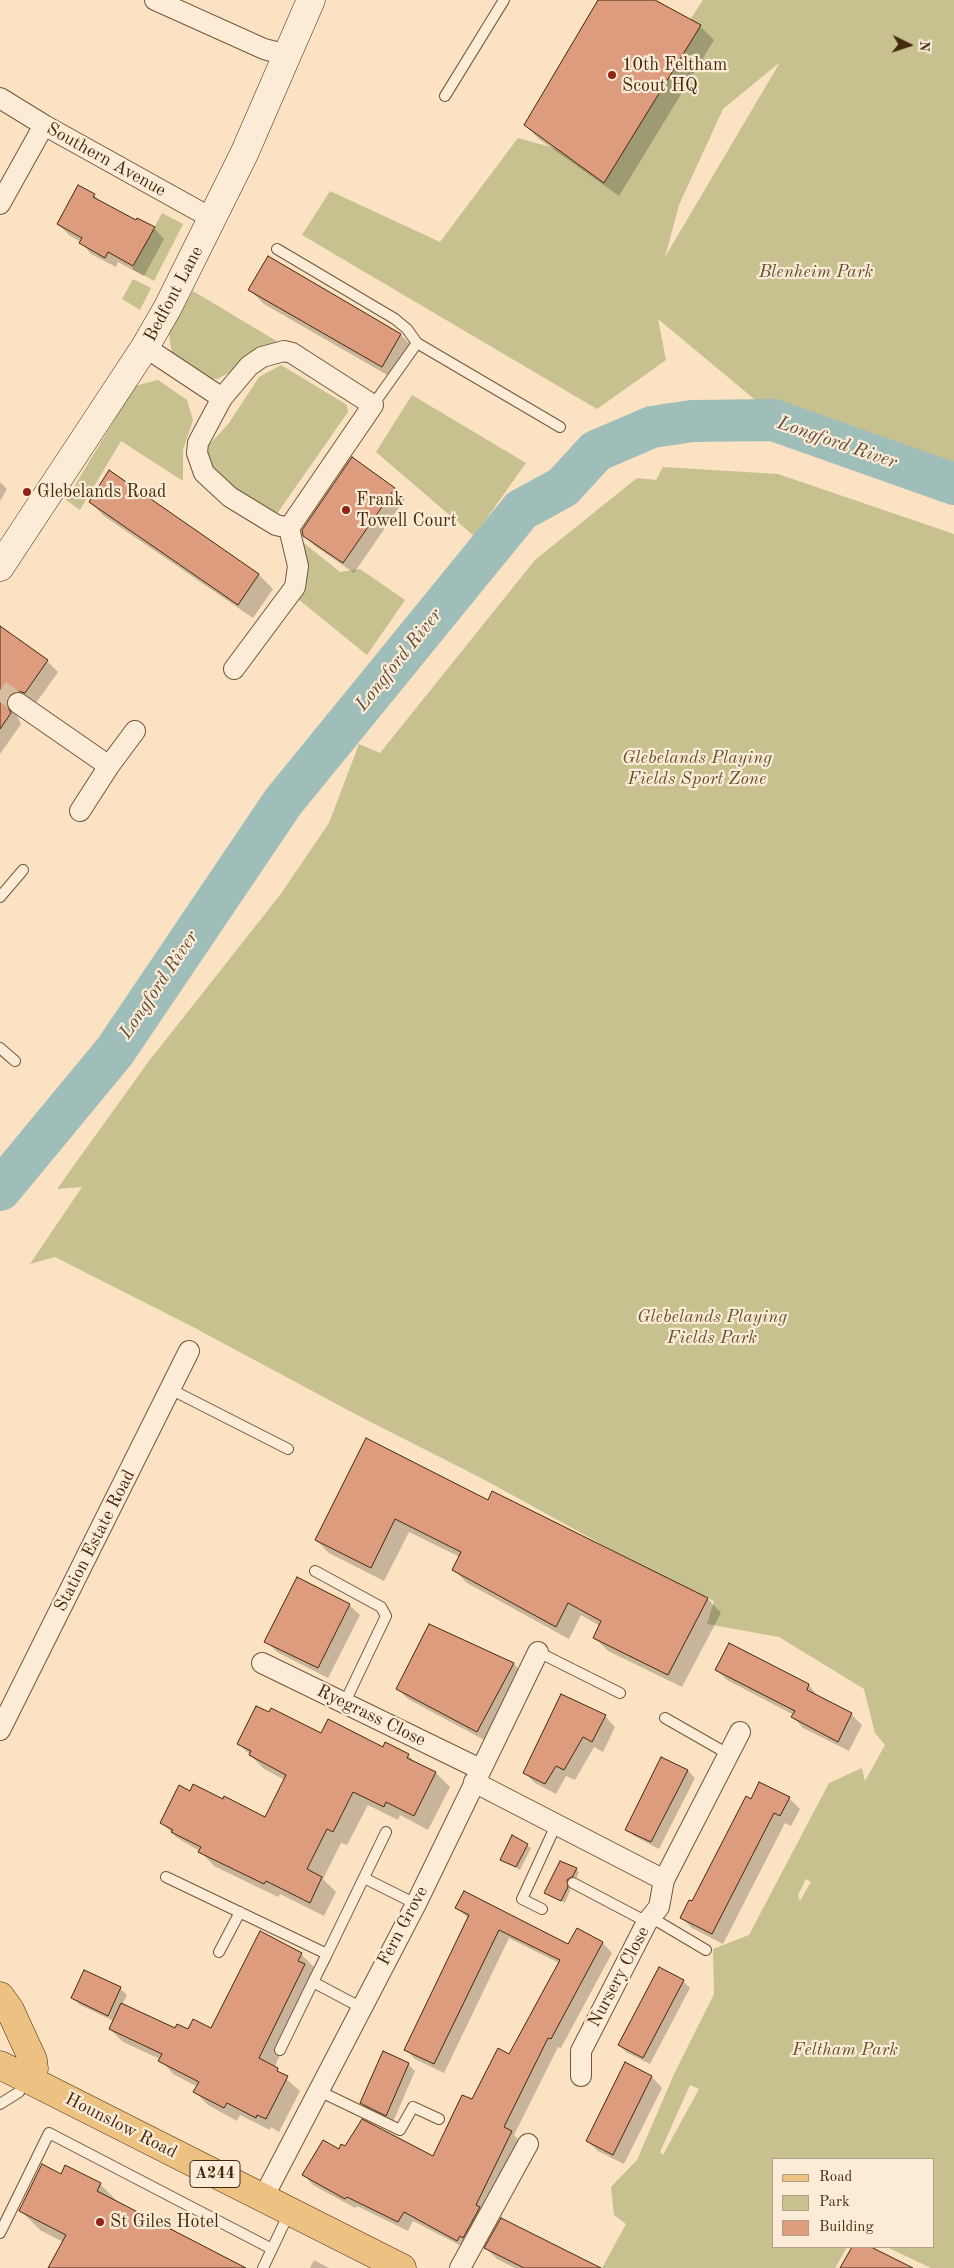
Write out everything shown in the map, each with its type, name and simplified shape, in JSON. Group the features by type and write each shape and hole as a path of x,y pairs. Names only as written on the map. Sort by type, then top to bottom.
{"main road":[{"name":"Bedfont Lane","path":"0,567 145,347 168,307 213,219 311,0"},
{"path":"0,1996 10,2010 34,2060 34,2069 28,2078"},
{"name":"Hounslow Road","path":"0,2065 402,2268"}],"street":[{"path":"155,0 264,49 287,55"},
{"name":"Southern Avenue","path":"0,98 44,125 213,219"},
{"path":"0,204 44,125"},
{"path":"145,347 222,398"},
{"path":"234,669 295,586 298,566 289,528 373,405 292,353 284,351 262,357 249,366 222,398 198,443 197,454 199,465 204,473 230,497 276,525 289,528"},
{"path":"18,703 109,766"},
{"path":"80,811 109,766 135,731"},
{"name":"Station Estate Road","path":"0,1730 189,1352"},
{"name":"Fern Grove","path":"263,2198 360,2006 416,1904 538,1652"},
{"name":"Ryegrass Close","path":"262,1663 344,1704 477,1775"},
{"name":"Nursery Close","path":"581,2076 581,2051 649,1920 659,1907 664,1880 740,1732"},
{"path":"477,1775 556,1825 664,1880"},
{"path":"460,2268 528,2144"}],"lane":[{"path":"445,96 504,0"},
{"path":"277,249 395,319 407,328 417,343 560,427"},
{"path":"373,405 417,343"},
{"path":"0,897 23,870"},
{"path":"0,1048 15,1061"},
{"path":"170,1389 288,1449"},
{"path":"315,1571 380,1607 386,1616 344,1704"},
{"path":"538,1652 620,1693"},
{"path":"665,1718 728,1754"},
{"path":"542,1908 522,1899 556,1825"},
{"path":"280,2050 386,1832"},
{"path":"166,1877 327,1954"},
{"path":"364,1878 416,1904"},
{"path":"573,1884 649,1920 706,1950"},
{"path":"219,1952 240,1912"},
{"path":"313,1982 360,2006"},
{"path":"0,2104 19,2092 28,2078"},
{"path":"317,2090 400,2130 413,2107 439,2119"},
{"path":"0,2233 49,2133 272,2249"},
{"path":"263,2268 290,2212"}],"green space":[{"name":"Blenheim Park","path":"703,0 954,0 954,468 771,413 658,319 666,360 597,409 302,235 330,191 440,242 518,138 598,160","holes":["779,64 665,257 679,205 723,109"]},
{"path":"162,213 183,224 154,281 132,269"},
{"path":"133,279 151,288 140,310 122,299"},
{"path":"193,291 278,342 250,356 227,374 217,379 207,378 172,355 169,333"},
{"path":"281,365 347,405 348,412 274,518 266,515 205,465 209,445 229,423 259,377"},
{"path":"158,380 187,400 193,420 183,450 183,481 121,441 80,510 66,500 135,386"},
{"path":"412,395 526,463 474,536 376,452"},
{"path":"663,467 778,474 954,534 954,2268 931,2268 889,2248 934,2248 934,2158 772,2158 772,2248 846,2248 835,2268 602,2268 626,2224 614,2215 611,2187 637,2160 675,2072 714,1994 713,1949 749,1935 829,1783 862,1768 865,1781 885,1745 875,1733 864,1689 779,1637 707,1624 714,1601 612,1550 485,1480 357,1415 193,1327 55,1257 30,1264 82,1187 57,1189 149,1061 280,895 329,823 359,744 380,753 535,560 637,478 656,480","holes":["806,1879 811,1882 800,1901 798,1895","690,2085 699,2089 663,2155 660,2152"]},
{"path":"290,532 340,572 360,569 405,600 367,655 298,599"}],"building":[{"name":"10th Feltham Scout HQ","path":"598,0 655,0 701,25 604,183 524,125"},
{"path":"78,185 95,194 93,197 136,220 137,218 155,227 133,266 108,252 105,258 79,243 82,238 57,224"},
{"path":"268,256 401,334 382,367 248,290"},
{"name":"Frank Towell Court","path":"352,457 395,488 343,563 303,536 302,530"},
{"path":"109,470 259,574 238,605 89,502"},
{"path":"0,626 48,660 25,693 18,691 9,696 6,703 11,713 0,729"},
{"path":"366,1438 488,1500 492,1491 708,1598 668,1675 593,1638 601,1621 568,1603 556,1627 452,1570 461,1552 395,1519 371,1568 315,1540"},
{"path":"297,1577 350,1604 318,1668 264,1642"},
{"path":"429,1624 514,1663 477,1732 396,1689"},
{"path":"729,1643 809,1684 807,1690 852,1713 838,1742 791,1717 795,1711 715,1670"},
{"path":"561,1694 606,1715 592,1742 583,1737 564,1770 556,1766 545,1784 523,1773"},
{"path":"256,1706 269,1712 271,1708 321,1733 328,1719 383,1747 385,1742 409,1754 407,1758 436,1772 414,1816 386,1802 384,1807 353,1792 333,1832 327,1829 307,1869 322,1877 310,1903 266,1881 264,1884 198,1852 201,1847 171,1832 173,1830 160,1823 179,1785 190,1791 193,1784 223,1799 224,1796 265,1817 286,1775 249,1755 251,1751 237,1744"},
{"path":"661,1757 688,1770 651,1842 625,1830"},
{"path":"759,1782 790,1797 780,1816 774,1813 712,1934 680,1918 689,1900 692,1901 746,1796 751,1799"},
{"path":"512,1835 528,1844 516,1867 500,1860"},
{"path":"560,1861 577,1868 573,1876 567,1880 568,1887 561,1901 544,1893"},
{"path":"464,1891 568,1944 577,1928 603,1942 551,2039 548,2038 504,2127 512,2131 476,2205 480,2207 463,2238 460,2236 457,2241 404,2212 398,2222 347,2197 345,2199 302,2175 323,2140 339,2149 341,2144 345,2146 362,2119 433,2156 462,2095 472,2099 498,2048 509,2054 560,1960 499,1930 434,2064 404,2050 469,1915 455,1908"},
{"path":"260,1931 302,1953 298,1961 305,1964 259,2058 278,2068 277,2071 288,2076 266,2119 257,2115 256,2118 227,2103 224,2108 193,2092 199,2082 158,2061 162,2054 109,2029 121,2003 175,2028 177,2024 188,2029 193,2019 211,2028"},
{"path":"659,1967 684,1980 643,2058 618,2045"},
{"path":"84,1970 121,1987 108,2016 71,1998"},
{"path":"383,2051 409,2063 386,2116 360,2103"},
{"path":"625,2062 652,2076 613,2155 586,2141"},
{"name":"St Giles Hotel","path":"42,2164 61,2174 65,2165 101,2183 97,2191 246,2268 48,2268 66,2235 19,2211"},
{"path":"501,2218 601,2268 524,2268 484,2248"},
{"path":"851,2248 873,2248 913,2268 840,2268"}],"waterway":[{"name":"Longford River","path":"0,1190 115,1051 283,802 521,510 563,487 596,451 652,427 692,421 773,420 954,484"}],"tunnel":[{"path":"0,690 18,703"}],"place":[{"name":"10th Feltham Scout HQ","path":"612,75"},
{"name":"Glebelands Road","path":"27,492"},
{"name":"Frank Towell Court","path":"346,510"},
{"name":"St Giles Hotel","path":"100,2222"}],"park label":[{"name":"Glebelands Playing Fields Sport Zone","path":"697,768"},
{"name":"Glebelands Playing Fields Park","path":"712,1327"},
{"name":"Feltham Park","path":"845,2050"}]}
